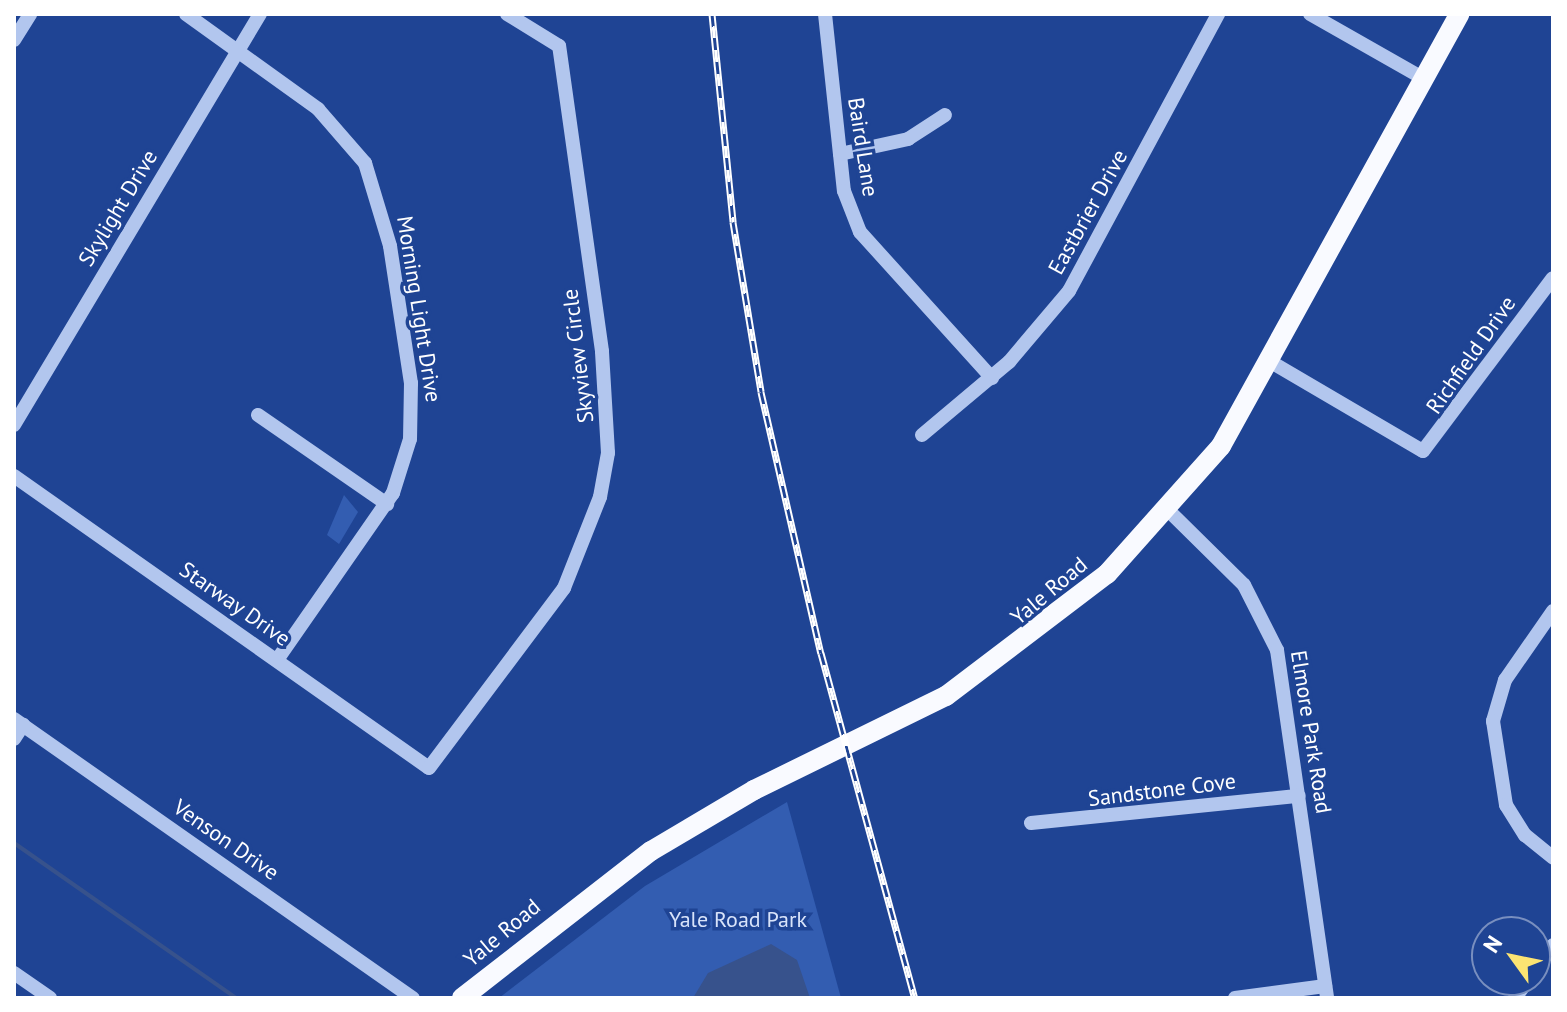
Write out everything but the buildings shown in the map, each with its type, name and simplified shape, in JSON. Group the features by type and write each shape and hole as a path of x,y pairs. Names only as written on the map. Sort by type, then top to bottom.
{"main road":[{"name":"Yale Road","path":"462,998 651,851 982,674 1086,593 1169,511 1221,446 1271,362 1421,77 1459,14"}],"street":[{"path":"14,40 30,14"},
{"name":"Morning Light Drive","path":"186,14 335,124 365,163 380,204 413,410 404,464 387,504 277,660"},
{"name":"Skylight Drive","path":"14,425 260,14"},
{"name":"Skyview Circle","path":"429,768 564,588 588,536 608,453 602,351 559,46 507,14"},
{"name":"Baird Lane","path":"825,14 840,154 860,232 992,378"},
{"name":"Eastbrier Drive","path":"922,435 992,378 1054,311 1098,247 1218,14"},
{"path":"1310,14 1421,77"},
{"path":"840,154 908,139 945,115"},
{"name":"Richfield Drive","path":"1271,362 1419,452 1435,443 1553,278"},
{"path":"258,415 387,504"},
{"name":"Starway Drive","path":"14,476 429,768"},
{"name":"Elmore Park Road","path":"1169,511 1244,585 1264,618 1282,668 1326,992"},
{"path":"1553,611 1505,680 1493,721 1506,805 1525,835 1553,858"},
{"path":"14,739 19,722"},
{"name":"Venson Drive","path":"19,722 413,998"},
{"name":"Sandstone Cove","path":"1031,823 1299,796"},
{"path":"14,973 50,998"},
{"path":"1235,998 1326,992"}],"green space":[{"path":"344,495 358,512 339,544 327,535"},
{"name":"Yale Road Park","path":"787,802 841,998 499,998 645,886"}],"shaded area":[{"path":"771,944 797,960 810,998 693,998 708,973"}],"waterway":[{"path":"14,843 236,998"}],"railway":[{"path":"712,14 733,222 761,392 821,653 915,998"}]}
